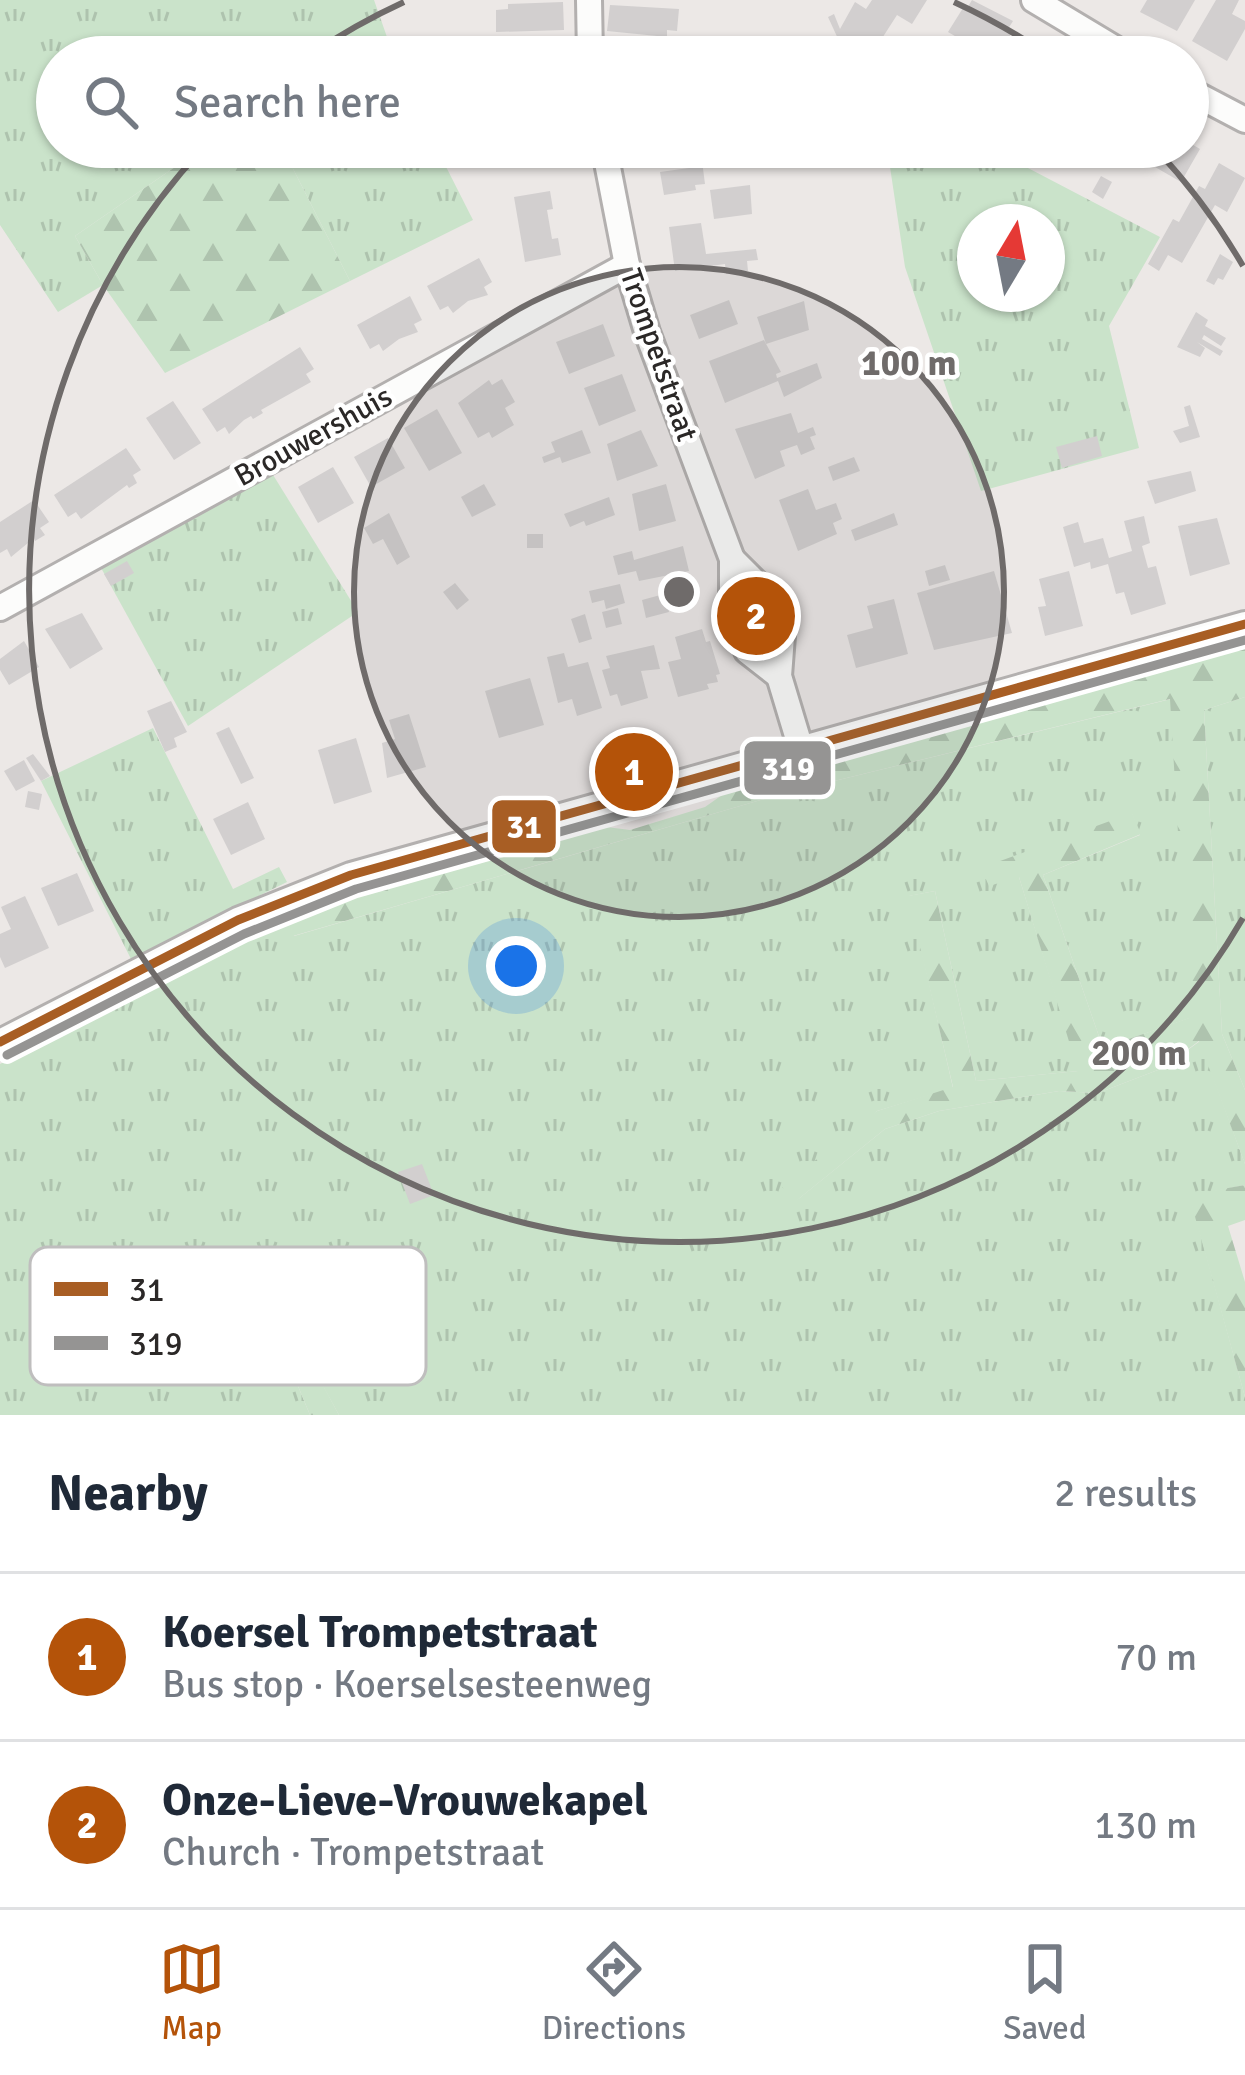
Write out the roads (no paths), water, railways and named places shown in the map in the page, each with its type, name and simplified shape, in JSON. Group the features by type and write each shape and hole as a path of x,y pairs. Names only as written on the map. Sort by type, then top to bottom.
{"street":[{"path":"589,0 590,36"},
{"path":"1034,0 1094,36"},
{"path":"1209,101 1245,120"},
{"name":"Trompetstraat","path":"608,168 627,266 647,332 732,559 732,610 747,651 779,676"},
{"name":"Brouwershuis","path":"0,608 627,266"},
{"name":"Trompetstraat","path":"732,559 771,598 782,636 779,676 801,749"},
{"path":"0,1042 238,920 352,875 1245,624"}],"place":[{"name":"Onze-Lieve-Vrouwekapel","path":"756,616"},
{"name":"Koersel Trompetstraat","path":"634,772"}]}
